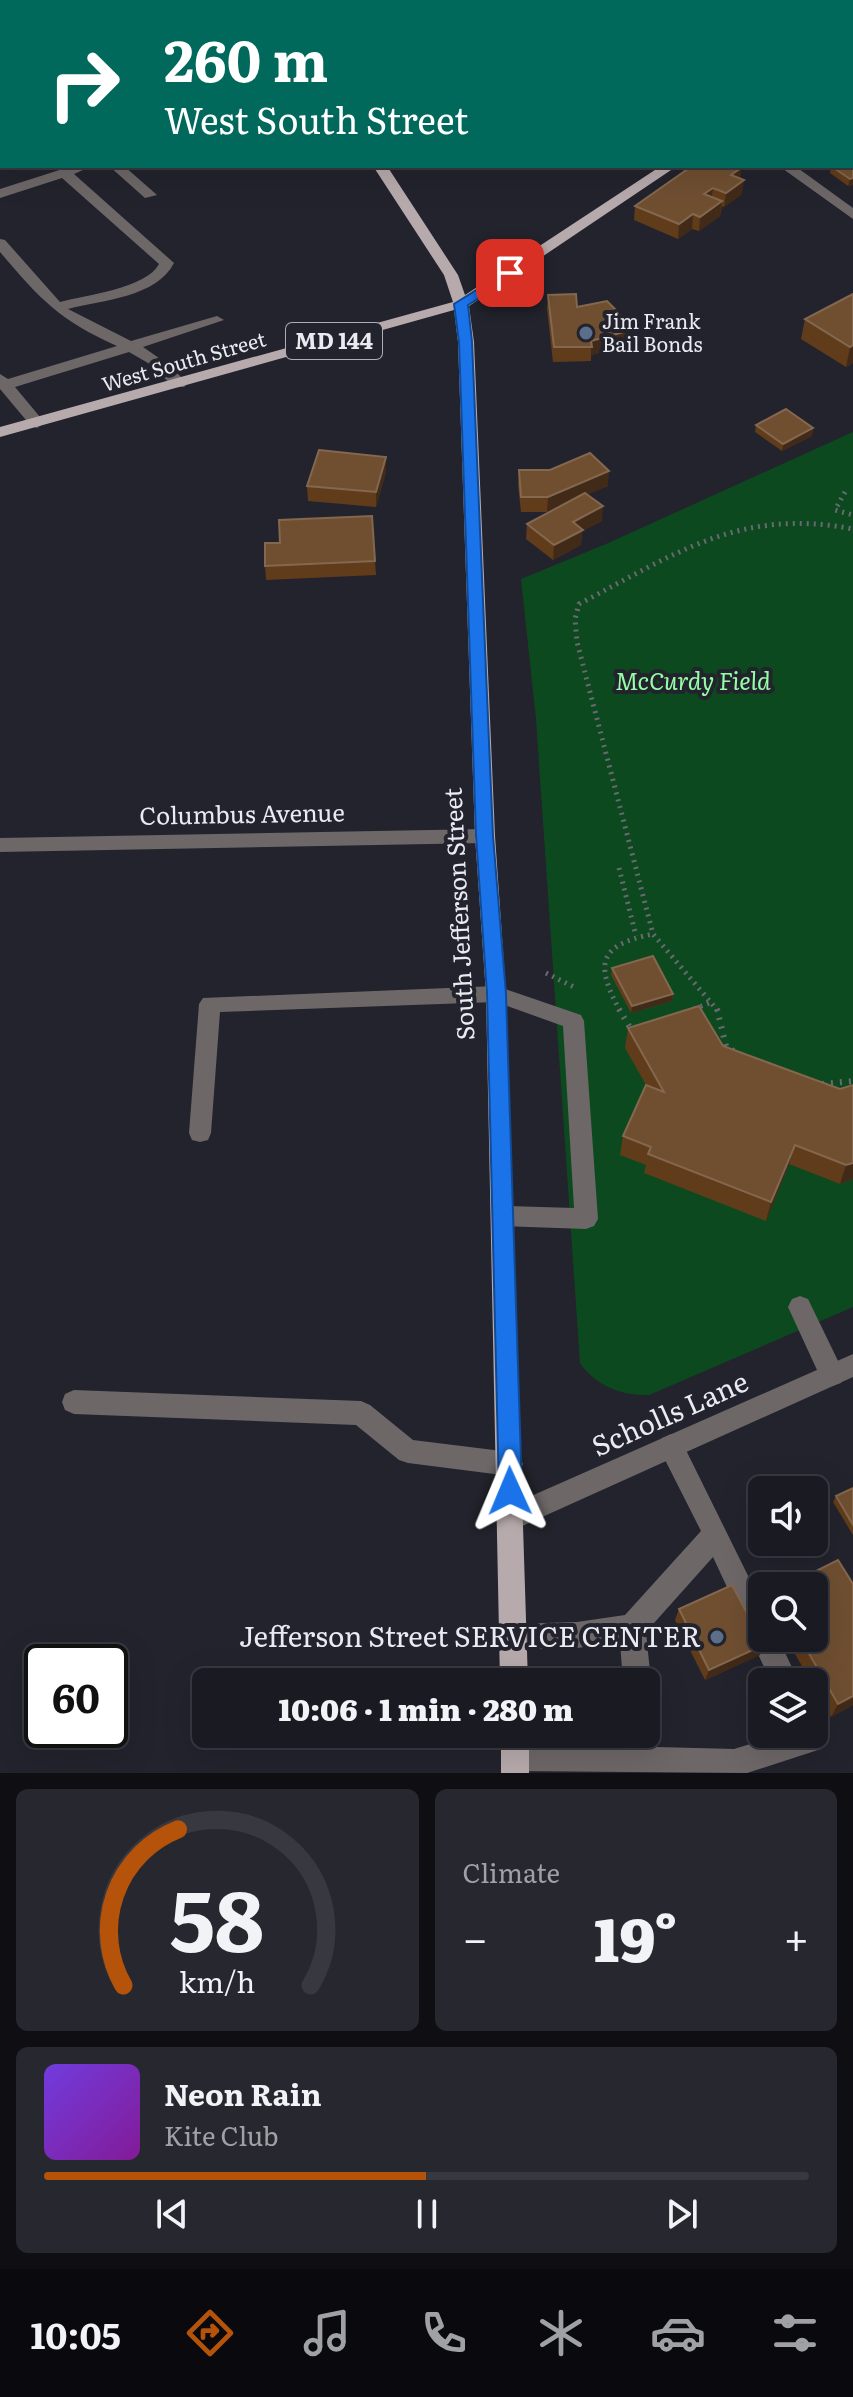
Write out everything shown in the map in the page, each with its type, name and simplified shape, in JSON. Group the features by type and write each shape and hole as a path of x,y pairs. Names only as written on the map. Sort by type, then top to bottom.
{"main road":[{"name":"South Jefferson Street","path":"381,168 451,275 461,304 466,342 485,836 496,994 504,1216 514,1668"},
{"name":"West South Street","path":"0,432 461,304 667,168"}],"street":[{"path":"0,194 79,168"},
{"path":"118,168 150,195"},
{"path":"789,168 853,215"},
{"path":"57,307 146,284 161,275 167,263 64,173"},
{"path":"0,243 57,307 163,364 179,384"},
{"path":"37,423 2,382 217,320"},
{"name":"Columbus Avenue","path":"0,845 485,836"},
{"path":"200,1133 210,1004 496,994 573,1021 586,1219 504,1216"},
{"path":"800,1307 842,1370"},
{"name":"Scholls Lane","path":"511,1518 842,1370"},
{"path":"74,1402 361,1413 408,1451 510,1464"},
{"path":"671,1446 748,1603"},
{"path":"513,1637 577,1635 632,1627 716,1534"},
{"path":"632,1627 636,1668"},
{"path":"643,1748 644,1762"},
{"path":"515,1755 734,1763 782,1748"}],"path":[{"path":"845,492 835,510 853,515"},
{"path":"737,1053 726,1046 717,1007 653,934 583,666 573,625 574,614 579,604 745,525 809,519 853,529"},
{"path":"619,868 636,936"},
{"path":"645,1027 632,1032 602,978 604,959 619,941 653,934"},
{"path":"685,1012 712,1002"},
{"path":"815,1085 853,1081"}],"green space":[{"name":"McCurdy Field","path":"853,432 853,1307 649,1395 629,1394 610,1388 594,1378 580,1363 536,719 521,579 606,544"}],"building":[{"path":"689,168 741,168 731,175 744,180 726,193 713,188 704,194 722,201 700,217 693,214 679,224 635,206"},
{"path":"834,168 853,168 853,178"},
{"name":"Jim Frank Bail Bonds","path":"576,294 577,307 607,301 635,329 591,341 592,347 554,347 548,295"},
{"path":"853,294 853,345 850,347 805,319"},
{"path":"786,409 813,428 783,444 756,425"},
{"path":"319,450 386,457 376,492 307,486"},
{"path":"590,453 609,471 548,497 521,497 519,470 550,470"},
{"path":"585,493 603,506 573,522 583,530 554,545 527,524"},
{"path":"372,516 375,561 265,566 265,543 280,543 279,520"},
{"path":"653,956 673,994 632,1006 612,968"},
{"path":"699,1006 723,1046 840,1089 853,1085 853,1163 846,1165 795,1145 771,1202 648,1154 651,1147 623,1136 646,1085 664,1092 628,1028"},
{"path":"853,1488 853,1525 836,1496"},
{"path":"838,1560 853,1584 853,1696 838,1704 828,1687 828,1668 817,1668 808,1652 828,1652 828,1572 814,1572"},
{"name":"Jefferson Street SERVICE CENTER","path":"732,1585 748,1615 749,1652 709,1670 679,1609"}],"place":[{"name":"Jim Frank Bail Bonds","path":"586,333"},
{"name":"Jefferson Street SERVICE CENTER","path":"717,1637"}],"route":[{"path":"510,273 461,304 466,342 485,836 496,994 510,1491"}]}
